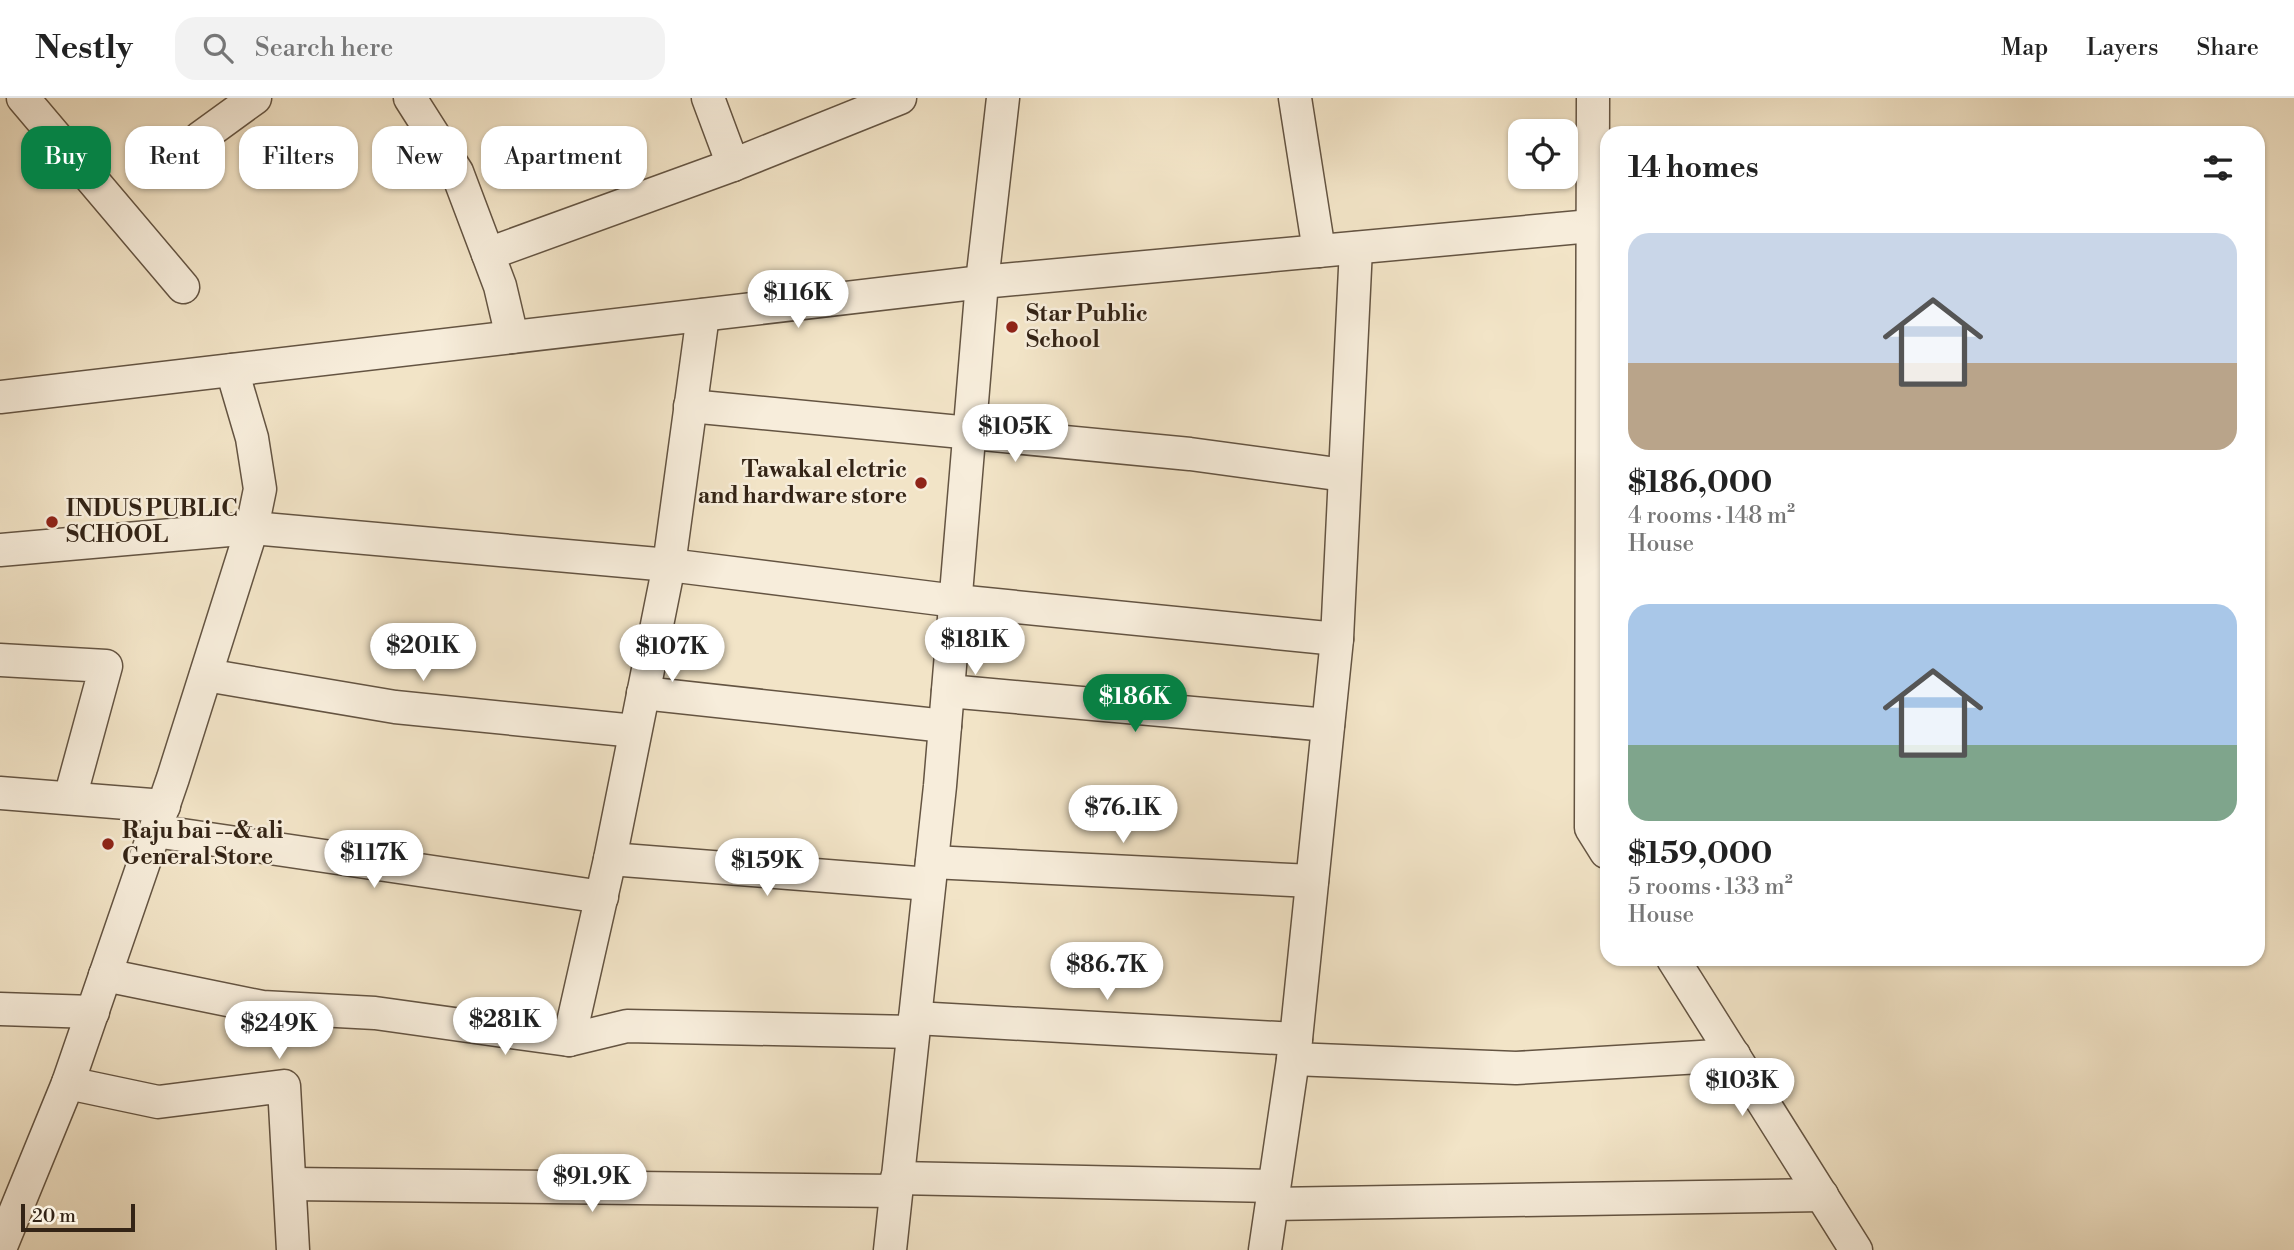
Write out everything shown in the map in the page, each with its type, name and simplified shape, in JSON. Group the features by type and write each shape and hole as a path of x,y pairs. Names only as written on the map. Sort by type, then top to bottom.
{"street":[{"path":"23,98 183,287"},
{"path":"216,126 255,98"},
{"path":"410,98 457,172 500,286 512,337"},
{"path":"708,98 733,165"},
{"path":"488,254 733,165 900,98"},
{"path":"890,1250 945,726 982,282 1003,98"},
{"path":"1295,98 1319,251"},
{"path":"1593,98 1591,828 1600,842"},
{"path":"0,397 982,282 1591,226"},
{"path":"1265,1250 1295,1049 1336,639 1356,248"},
{"path":"569,1040 610,859 669,565 703,315"},
{"path":"0,1249 68,1083 93,1012 206,675 252,528 260,489 252,438 232,370"},
{"path":"690,405 1190,454 1345,475"},
{"path":"0,550 252,528 669,565 956,601 1336,639"},
{"path":"0,660 106,666 70,798"},
{"path":"206,675 395,707 635,731"},
{"path":"948,691 1328,725"},
{"path":"643,693 945,726"},
{"path":"0,793 70,798 159,818 602,897"},
{"path":"610,859 930,873 1312,881"},
{"path":"1677,966 1856,1250"},
{"path":"105,975 262,1007 375,1013 569,1040 628,1026 914,1025 1295,1049 1516,1068 1734,1055"},
{"path":"0,1009 93,1012"},
{"path":"68,1083 158,1101 284,1086 293,1250"},
{"path":"290,1184 897,1184 1273,1195 1822,1195"}],"place":[{"name":"Star Public School","path":"1012,327"},
{"name":"Tawakal elctric and hardware store","path":"921,483"},
{"name":"INDUS PUBLIC SCHOOL","path":"52,522"},
{"name":"Raju bai --& ali General Store","path":"108,844"}]}
